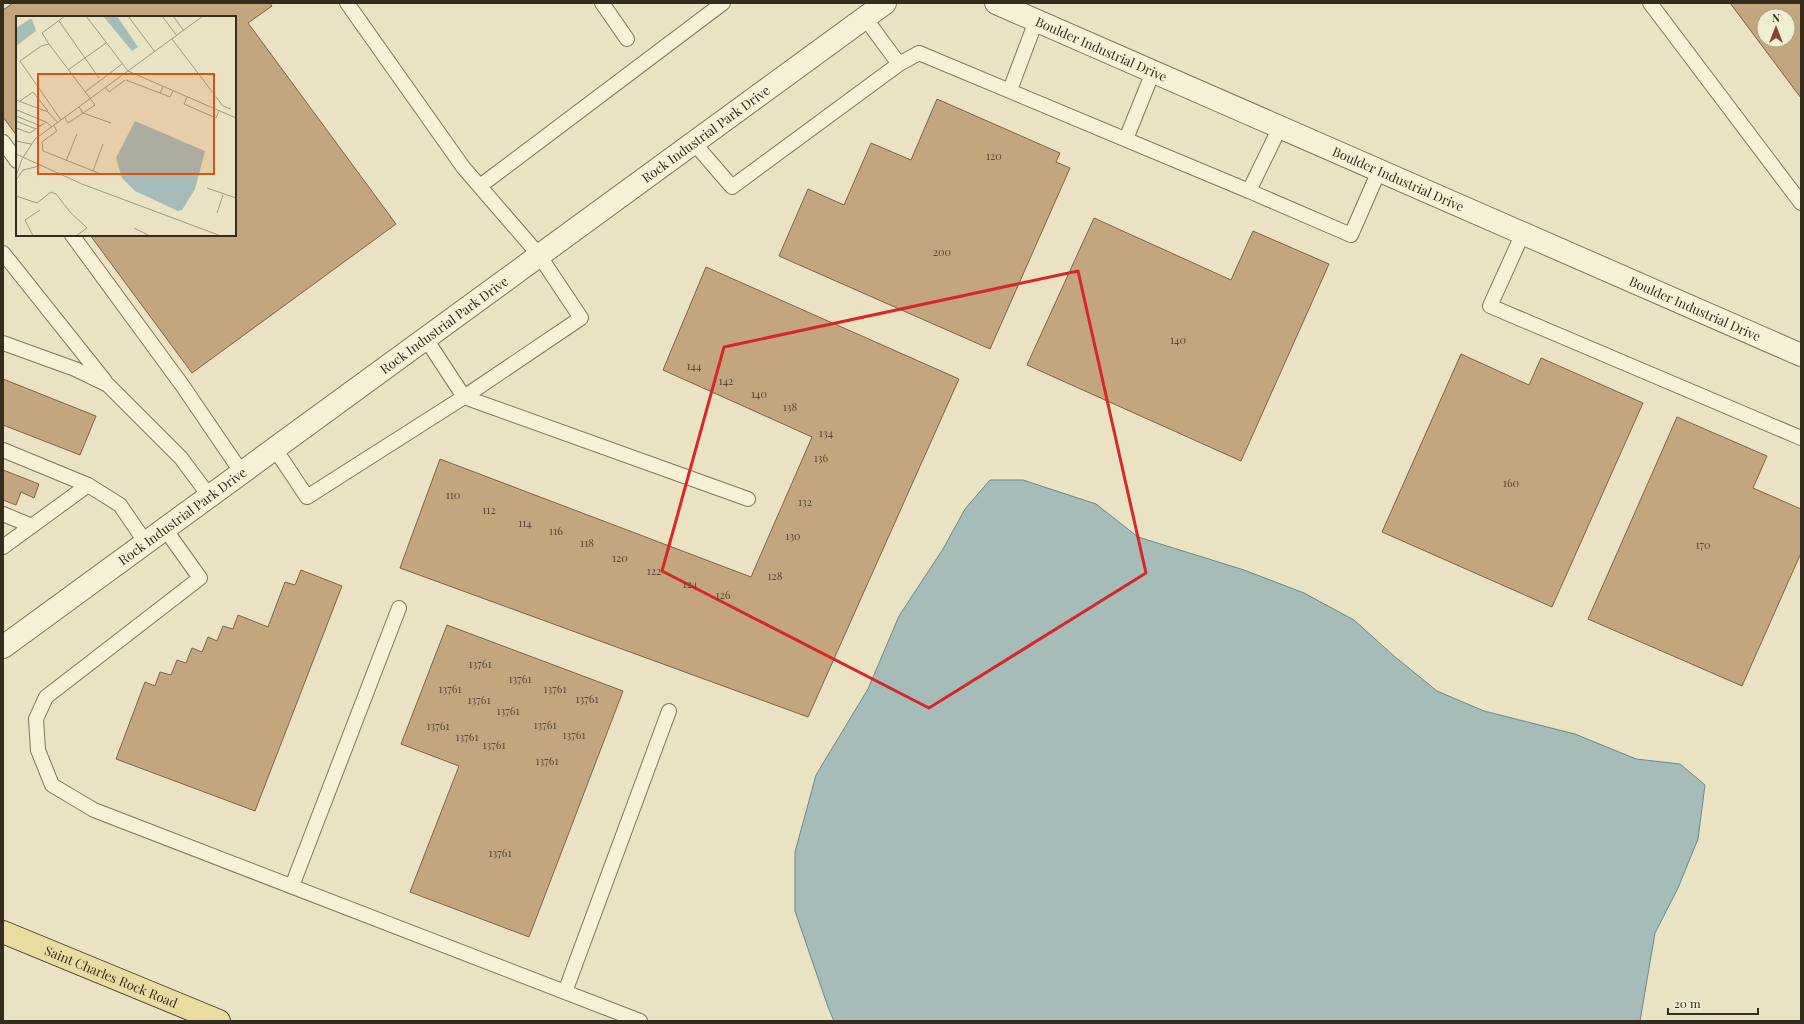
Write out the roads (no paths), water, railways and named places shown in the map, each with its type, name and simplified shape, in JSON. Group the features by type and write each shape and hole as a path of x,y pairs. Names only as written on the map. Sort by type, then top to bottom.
{"main road":[{"name":"Saint Charles Rock Road","path":"8,938 219,1021"}],"street":[{"name":"Rock Industrial Park Drive","path":"3,647 885,3"},
{"name":"Boulder Industrial Drive","path":"996,3 1801,355"}],"lane":[{"path":"275,449 307,497 464,397 581,318 539,256 463,167 347,3"},
{"path":"602,3 627,39"},
{"path":"480,186 723,3"},
{"path":"1650,3 1801,203"},
{"path":"865,18 899,64"},
{"path":"1010,90 1036,21"},
{"path":"694,143 732,187 899,64 919,52 1351,234 1379,171"},
{"path":"1126,139 1153,72"},
{"path":"1250,191 1280,127"},
{"path":"3,142 16,160"},
{"path":"1523,233 1490,306 1801,438"},
{"path":"73,236 182,385 242,473"},
{"path":"3,253 108,385 181,458 210,497"},
{"path":"426,339 464,397 748,499"},
{"path":"3,343 75,369 108,385"},
{"path":"3,450 88,485 120,505 146,543"},
{"path":"3,547 88,485"},
{"path":"3,514 32,526"},
{"path":"166,529 200,578 46,697 36,719 38,750 52,785 94,810 640,1021"},
{"path":"292,886 398,608"},
{"path":"565,992 669,711"}],"water":[{"path":"990,480 1023,480 1096,504 1138,537 1244,570 1304,593 1354,620 1394,656 1437,691 1484,711 1575,734 1636,759 1680,764 1705,785 1698,839 1678,888 1655,933 1640,1021 834,1021 795,911 795,852 816,775 868,689 899,616 943,549 965,509"}]}
